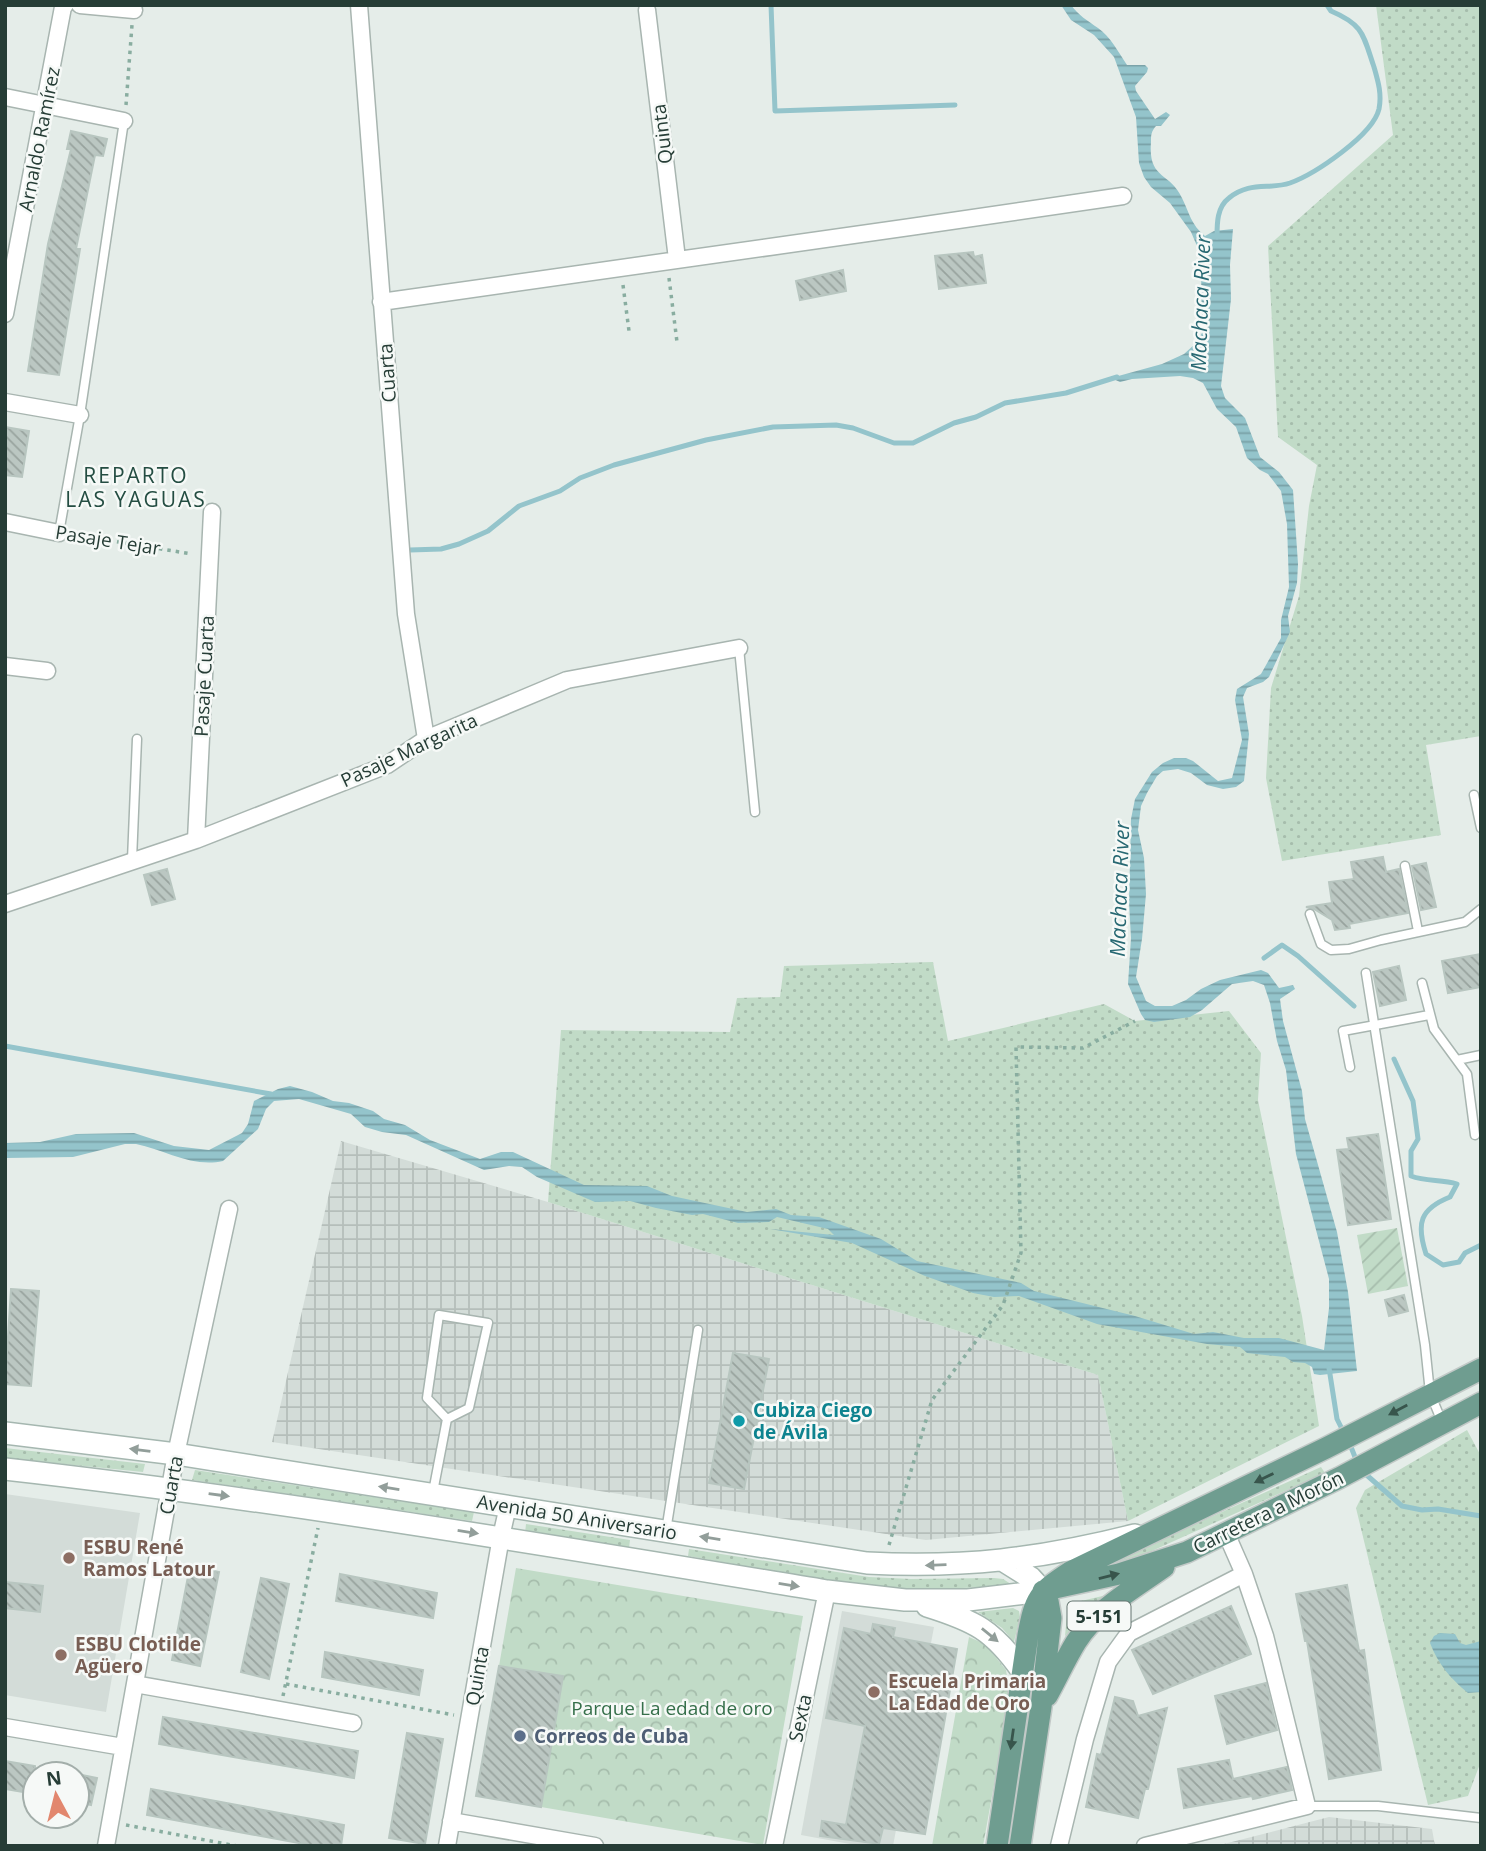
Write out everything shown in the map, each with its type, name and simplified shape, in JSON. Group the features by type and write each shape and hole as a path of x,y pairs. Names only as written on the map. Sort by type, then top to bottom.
{"main road":[{"name":"Carretera a Morón","path":"1149,1532 1326,1448 1481,1369"},
{"name":"Carretera a Morón","path":"1043,1591 1119,1574 1186,1552 1339,1478 1481,1403"},
{"name":"Avenida 50 Aniversario","path":"5,1433 176,1454 867,1563 926,1566 1004,1561 1083,1548 1149,1532"},
{"name":"Avenida 50 Aniversario","path":"5,1469 322,1509 827,1591 905,1600 968,1600 1043,1591"},
{"path":"660,1564 666,1531"},
{"name":"5-151","path":"997,1846 1032,1612 1043,1591 1070,1572 1149,1532"},
{"name":"5-151","path":"1041,1707 1077,1640 1096,1618 1119,1598 1186,1552"},
{"name":"5-151","path":"1004,1561 1031,1578 1043,1591 1051,1618 1020,1846"},
{"path":"905,1600 974,1623 1006,1649 1022,1671"}],"street":[{"name":"Arnaldo Ramírez","path":"5,314 13,239 46,105 65,5"},
{"path":"80,5 134,8"},
{"name":"Cuarta","path":"359,5 405,614 426,738"},
{"name":"Quinta","path":"647,10 672,260"},
{"path":"5,97 124,121"},
{"path":"381,302 1123,196"},
{"path":"5,402 80,415"},
{"name":"Pasaje Cuarta","path":"196,839 212,512"},
{"name":"Pasaje Tejar","path":"5,522 60,533"},
{"name":"Pasaje Margarita","path":"5,904 196,839 387,765 426,738 567,680 739,648"},
{"path":"5,666 47,671"},
{"name":"Cuarta","path":"106,1846 176,1454 229,1209"},
{"name":"Quinta","path":"447,1846 508,1506"},
{"path":"1145,1846 1307,1806 1265,1636 1244,1574 1226,1533"},
{"path":"1059,1846 1084,1739 1108,1661 1129,1633 1244,1574"},
{"name":"Sexta","path":"775,1846 827,1591"},
{"path":"135,1684 353,1723"},
{"path":"5,1727 123,1747"},
{"path":"451,1821 595,1846"}],"lane":[{"path":"60,533 124,121"},
{"path":"739,648 755,812"},
{"path":"132,860 137,739"},
{"path":"1474,795 1481,828"},
{"path":"1405,866 1418,931"},
{"path":"1310,914 1321,944 1331,950 1349,949 1465,922 1481,909"},
{"path":"1366,973 1425,1345 1430,1393 1442,1422"},
{"path":"1422,983 1434,1029 1467,1074 1475,1135"},
{"path":"1350,1067 1343,1031 1429,1015"},
{"path":"1457,1060 1481,1055"},
{"path":"439,1315 488,1323 470,1408 447,1419 427,1398 439,1315"},
{"path":"666,1531 698,1329"},
{"path":"432,1494 447,1419"},
{"path":"1307,1806 1378,1806 1481,1818"}],"path":[{"path":"124,121 134,8"},
{"path":"672,260 677,342"},
{"path":"620,268 629,331"},
{"name":"Pasaje Tejar","path":"60,533 210,557"},
{"path":"884,1564 932,1400 1003,1305 1021,1253 1016,1047 1083,1048 1135,1021"},
{"path":"281,1710 322,1509"},
{"path":"286,1684 470,1718"},
{"path":"110,1822 237,1846"}],"shaded area":[{"path":"341,1141 548,1202 1098,1375 1128,1521 926,1540 272,1442"},
{"path":"5,1494 140,1513 106,1712 5,1695"},
{"name":"Escuela Primaria La Edad de Oro","path":"842,1611 934,1627 893,1846 861,1846 801,1835"},
{"path":"1329,1817 1432,1829 1435,1846 1216,1846"}],"green space":[{"path":"1376,5 1481,5 1481,736 1426,745 1441,835 1282,861 1266,778 1271,688 1299,596 1309,506 1317,465 1278,437 1268,246 1393,135"},
{"path":"933,962 948,1041 1104,1004 1135,1021 1229,1011 1261,1053 1258,1100 1302,1316 1319,1426 1128,1521 1098,1375 548,1202 561,1030 730,1032 737,998 780,997 784,966"},
{"path":"1397,1228 1408,1286 1368,1294 1357,1235"},
{"path":"1467,1430 1481,1456 1481,1761 1468,1796 1428,1805 1356,1508 1365,1490"},
{"path":"5,1448 145,1464 143,1472 5,1458"},
{"path":"1321,1467 1325,1473 1143,1555 1096,1569"},
{"path":"195,1470 474,1512 472,1521 192,1480"},
{"path":"526,1524 630,1540 629,1548 525,1533"},
{"path":"689,1549 869,1577 994,1578 1003,1579 1014,1586 911,1590 869,1588 688,1556"},
{"name":"Parque La edad de oro","path":"516,1568 803,1616 763,1845 541,1807 563,1677 499,1666"},
{"path":"1111,1594 1065,1636 1068,1604"},
{"path":"1013,1608 1019,1611 1020,1617 1014,1642 1002,1628 978,1612"},
{"path":"969,1637 985,1644 1006,1670 1010,1696 983,1846 932,1846"}],"water":[{"path":"1061,5 1071,5 1102,31 1127,65 1145,65 1148,68 1135,86 1136,91 1155,119 1166,112 1170,115 1161,126 1156,126 1152,134 1151,154 1156,169 1177,189 1193,223 1205,236 1214,231 1233,229 1231,299 1221,386 1225,398 1245,418 1260,457 1279,472 1293,490 1298,564 1297,583 1288,616 1290,632 1269,677 1247,688 1243,697 1249,734 1244,781 1236,787 1223,789 1207,785 1191,773 1178,769 1163,771 1157,776 1141,806 1138,830 1144,858 1146,894 1136,977 1146,1001 1155,1006 1172,1006 1220,980 1261,970 1268,973 1279,988 1293,985 1295,989 1280,999 1283,1021 1302,1091 1305,1119 1337,1232 1348,1292 1357,1371 1314,1374 1312,1367 1285,1357 1247,1353 1240,1347 1207,1344 1097,1324 1019,1296 994,1297 973,1293 925,1276 852,1243 770,1229 834,1235 828,1229 777,1217 769,1222 738,1223 630,1201 595,1202 537,1177 522,1167 484,1170 406,1135 365,1127 351,1114 299,1099 274,1101 266,1109 258,1129 223,1161 212,1163 190,1160 136,1144 125,1144 73,1157 5,1158 5,1143 40,1142 76,1134 134,1133 174,1146 209,1150 242,1133 248,1124 254,1101 290,1086 373,1111 384,1119 405,1125 430,1140 480,1159 501,1152 513,1152 584,1185 647,1186 672,1196 747,1212 776,1209 791,1215 819,1217 881,1239 917,1261 1021,1283 1034,1291 1194,1334 1213,1332 1244,1338 1279,1338 1324,1350 1329,1279 1296,1154 1286,1070 1264,985 1253,981 1232,984 1190,1017 1154,1022 1145,1020 1128,984 1131,938 1131,819 1135,799 1152,772 1174,758 1193,761 1218,781 1232,778 1242,740 1235,700 1237,689 1261,674 1281,638 1281,620 1289,587 1287,524 1281,491 1268,474 1247,458 1236,427 1217,409 1203,383 1180,376 1120,382 1111,378 1162,364 1184,354 1195,344 1202,333 1201,267 1191,232 1170,203 1151,187 1144,177 1139,163 1136,117 1114,57 1094,35 1071,20"},
{"path":"1440,1633 1455,1634 1460,1643 1466,1645 1481,1641 1481,1692 1468,1693 1441,1664 1430,1643 1434,1636"}],"building":[{"path":"71,131 107,139 103,156 95,155 76,249 80,249 59,375 28,371 48,244 71,149 67,149"},
{"path":"973,252 974,257 982,255 986,283 939,289 935,256"},
{"path":"843,270 846,291 800,300 796,281"},
{"path":"5,427 29,431 22,477 5,475"},
{"path":"1383,857 1386,872 1399,869 1408,913 1349,924 1350,928 1335,930 1332,920 1306,907 1332,903 1329,882 1354,879 1351,862"},
{"path":"1426,863 1436,907 1421,910 1412,866"},
{"path":"167,869 175,899 152,905 144,875"},
{"path":"1481,954 1481,987 1448,993 1442,961"},
{"path":"1399,966 1406,1000 1380,1006 1373,972"},
{"path":"1378,1134 1391,1219 1348,1225 1337,1150 1349,1149 1347,1138"},
{"path":"11,1289 39,1291 31,1386 5,1384"},
{"path":"1404,1295 1408,1311 1389,1316 1385,1300"},
{"name":"Cubiza Ciego de Ávila","path":"733,1353 769,1359 744,1489 709,1483"},
{"path":"190,1566 219,1572 200,1666 172,1660"},
{"path":"340,1574 437,1593 433,1618 336,1601"},
{"path":"261,1578 289,1584 269,1679 241,1672"},
{"path":"5,1582 43,1586 40,1612 5,1608"},
{"path":"1347,1585 1359,1651 1364,1650 1381,1770 1329,1779 1307,1641 1296,1594"},
{"path":"1231,1606 1251,1654 1153,1694 1132,1650"},
{"name":"Escuela Primaria La Edad de Oro","path":"873,1624 895,1628 893,1637 957,1649 925,1834 883,1828 879,1844 820,1836 822,1821 846,1825 865,1726 826,1718 844,1628 871,1634"},
{"path":"325,1652 423,1670 419,1695 322,1677"},
{"name":"Correos de Cuba","path":"499,1666 563,1676 541,1807 476,1796"},
{"path":"1266,1683 1277,1730 1227,1744 1215,1696"},
{"path":"1115,1697 1133,1701 1138,1716 1167,1708 1148,1789 1145,1789 1138,1818 1086,1807 1097,1754 1101,1755"},
{"path":"163,1717 358,1751 354,1778 159,1744"},
{"path":"407,1733 443,1739 425,1844 389,1838"},
{"path":"1229,1760 1233,1779 1287,1767 1292,1790 1253,1799 1252,1796 1184,1808 1178,1769"},
{"path":"5,1761 21,1764 21,1792 5,1789"},
{"path":"91,1777 97,1778 91,1805"},
{"path":"151,1789 344,1825 341,1846 315,1846 147,1815"}],"waterway":[{"path":"771,5 775,111 955,105"},
{"name":"Machaca River","path":"1217,237 1220,211 1229,198 1244,189 1290,183 1328,162 1366,130 1379,109 1378,82 1361,32 1350,21 1331,11 1327,5"},
{"path":"410,550 441,549 459,544 488,531 519,506 560,491 580,478 614,465 706,440 773,427 836,425 853,428 894,443 913,443 1005,403 1066,393 1117,377"},
{"path":"1264,958 1282,945 1354,1006"},
{"path":"5,1046 271,1094"},
{"path":"1394,1059 1413,1101 1418,1139 1411,1151 1411,1176 1457,1184 1450,1197 1432,1207 1423,1218 1421,1234 1426,1254 1443,1265 1459,1262 1465,1253 1481,1245"},
{"name":"Machaca River","path":"1329,1368 1337,1419 1344,1433"},
{"name":"Machaca River","path":"1349,1442 1357,1462"},
{"name":"Machaca River","path":"1362,1471 1402,1506 1481,1516"}],"place":[{"name":"Cubiza Ciego de Ávila","path":"739,1421"},
{"name":"ESBU René Ramos Latour","path":"69,1558"},
{"name":"ESBU Clotilde Agüero","path":"61,1655"},
{"name":"Escuela Primaria La Edad de Oro","path":"874,1692"},
{"name":"Correos de Cuba","path":"520,1736"}],"district":[{"name":"REPARTO LAS YAGUAS","path":"136,487"}]}
